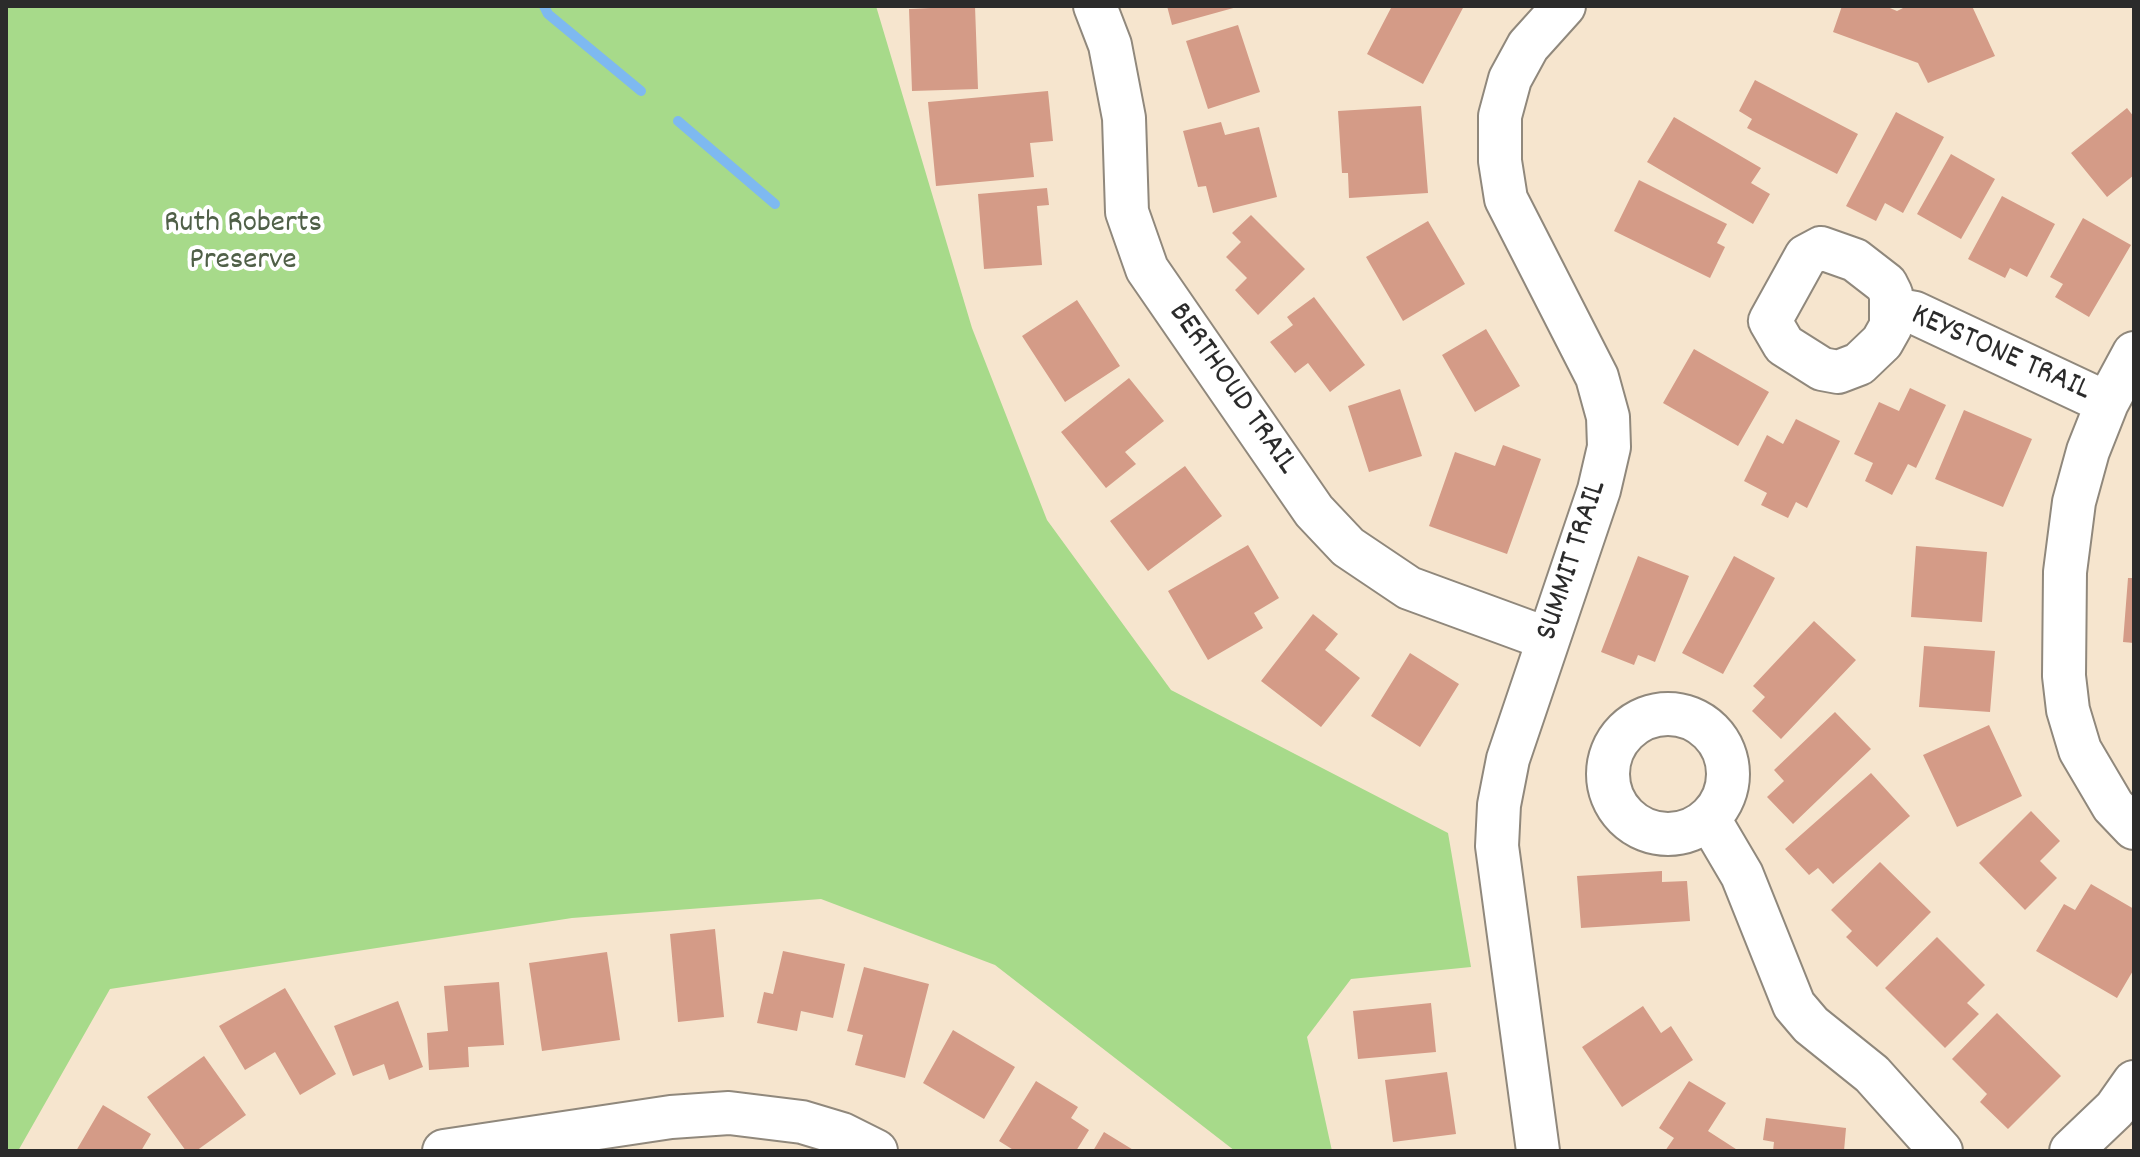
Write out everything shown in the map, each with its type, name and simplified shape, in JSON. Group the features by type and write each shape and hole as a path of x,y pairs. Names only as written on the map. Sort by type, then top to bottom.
{"street":[{"name":"BERTHOUD TRAIL","path":"1095,6 1110,45 1124,118 1131,231 1147,269 1314,511 1348,547 1409,588 1548,639"},
{"name":"SUMMIT TRAIL","path":"1538,1151 1497,846 1499,805 1508,759 1599,490 1609,447 1608,417 1597,377 1506,199 1500,161 1500,116 1510,79 1528,46 1564,6"},
{"name":"KEYSTONE TRAIL","path":"1893,309 1915,313 2107,403"},
{"path":"2134,353 2107,403 2088,451 2074,502 2065,572 2064,676 2068,710 2080,750 2113,806 2134,828"},
{"path":"1709,819 1742,875 1782,1014 1835,1046 1872,1074 1941,1151"},
{"path":"2071,1151 2115,1109 2134,1082"},
{"path":"444,1151 671,1117 729,1113 802,1122 842,1134 876,1151"}],"green space":[{"name":"Ruth Roberts Preserve","path":"6,6 876,6 972,328 1047,520 1171,690 1448,833 1471,967 1351,979 1307,1037 1332,1151 1235,1151 995,965 821,899 572,918 110,989 18,1151 6,1151"}],"building":[{"path":"975,6 978,89 912,91 909,9"},
{"path":"1167,6 1237,6 1237,7 1172,25"},
{"path":"1392,6 1464,6 1423,84 1367,54"},
{"path":"1842,6 1885,6 1897,11 1907,6 1972,6 1995,56 1928,83 1918,63 1833,32"},
{"path":"1238,25 1260,92 1208,109 1186,41"},
{"path":"1755,80 1858,134 1837,174 1747,128 1752,119 1739,111"},
{"path":"1048,91 1053,141 1030,143 1034,177 936,186 928,102"},
{"path":"1421,106 1428,193 1349,198 1348,173 1342,173 1338,111"},
{"path":"2127,108 2134,117 2134,175 2107,197 2071,153"},
{"path":"1896,112 1944,137 1903,213 1885,203 1876,221 1846,206"},
{"path":"1674,117 1761,168 1751,183 1770,194 1753,224 1647,162"},
{"path":"1221,122 1225,135 1259,127 1277,197 1213,213 1206,186 1198,187 1183,131"},
{"path":"1951,154 1995,179 1961,239 1917,214"},
{"path":"1639,180 1727,224 1717,243 1725,247 1710,278 1614,231"},
{"path":"1047,188 1049,205 1037,206 1042,265 984,269 978,194"},
{"path":"2002,196 2055,224 2027,277 2010,268 2005,278 1968,259"},
{"path":"1251,215 1305,269 1258,315 1235,290 1247,278 1226,257 1241,242 1232,233"},
{"path":"2083,218 2131,245 2089,317 2055,297 2063,284 2050,277"},
{"path":"1428,221 1465,284 1403,321 1366,257"},
{"path":"1314,297 1365,365 1330,392 1308,363 1295,373 1270,342 1293,325 1287,317"},
{"path":"1077,300 1120,366 1065,402 1022,336"},
{"path":"1486,329 1520,386 1475,412 1442,355"},
{"path":"1694,349 1769,392 1738,446 1663,403"},
{"path":"1129,378 1164,421 1125,452 1136,464 1106,488 1061,432"},
{"path":"1910,388 1946,405 1916,468 1908,464 1892,495 1865,481 1873,463 1854,454 1879,402 1899,411"},
{"path":"1400,389 1422,456 1369,472 1348,406"},
{"path":"1964,410 2032,439 2003,507 1935,479"},
{"path":"1796,419 1840,441 1807,508 1796,502 1788,518 1761,505 1767,493 1744,481 1767,435 1783,444"},
{"path":"1503,445 1541,459 1507,554 1429,526 1455,452 1495,466"},
{"path":"1185,466 1222,516 1148,571 1110,521"},
{"path":"1248,545 1279,598 1254,613 1263,628 1208,660 1168,591"},
{"path":"1916,546 1987,552 1982,622 1911,617"},
{"path":"1638,556 1689,576 1655,662 1638,655 1634,665 1601,652"},
{"path":"1734,556 1775,578 1723,674 1682,653"},
{"path":"2128,578 2134,578 2134,643 2123,642"},
{"path":"1313,614 1338,634 1325,650 1360,678 1321,727 1261,681"},
{"path":"1814,621 1856,660 1781,739 1752,711 1765,697 1753,686"},
{"path":"1924,646 1995,651 1990,712 1919,707"},
{"path":"1410,653 1459,684 1420,747 1371,716"},
{"path":"1835,712 1871,749 1793,824 1767,797 1784,781 1774,770"},
{"path":"1989,725 2022,796 1957,827 1923,755"},
{"path":"1871,773 1910,816 1833,884 1818,868 1809,875 1785,849"},
{"path":"2031,811 2060,841 2040,861 2057,878 2025,910 1979,863"},
{"path":"1880,862 1931,912 1877,967 1846,937 1852,931 1831,910"},
{"path":"1662,871 1662,882 1687,881 1690,921 1581,928 1577,876"},
{"path":"2091,884 2134,909 2134,969 2117,998 2036,951 2064,904 2075,910"},
{"path":"715,929 724,1017 678,1022 670,934"},
{"path":"1937,937 1985,985 1967,1003 1979,1014 1945,1048 1885,988"},
{"path":"783,951 845,964 833,1018 801,1011 797,1031 757,1023 764,992 773,994"},
{"path":"607,952 620,1040 542,1051 529,963"},
{"path":"864,967 929,984 905,1078 855,1065 863,1035 847,1031"},
{"path":"499,982 504,1045 468,1047 469,1067 429,1070 427,1033 448,1031 444,986"},
{"path":"285,988 336,1074 300,1095 275,1052 245,1070 219,1026"},
{"path":"398,1001 423,1067 389,1080 384,1064 353,1076 334,1026"},
{"path":"1431,1003 1436,1052 1358,1059 1353,1011"},
{"path":"1643,1006 1661,1033 1671,1026 1693,1060 1622,1107 1582,1047"},
{"path":"1997,1013 2061,1076 2008,1129 1980,1102 1987,1094 1952,1059"},
{"path":"953,1030 1015,1067 984,1119 923,1083"},
{"path":"204,1056 246,1115 196,1151 186,1151 147,1097"},
{"path":"1447,1072 1456,1134 1393,1142 1385,1080"},
{"path":"1036,1081 1078,1107 1071,1118 1089,1130 1076,1151 1015,1151 999,1141"},
{"path":"1689,1081 1726,1103 1708,1131 1739,1151 1665,1151 1674,1138 1659,1128"},
{"path":"103,1105 151,1134 141,1151 76,1151"},
{"path":"1766,1118 1846,1128 1844,1151 1773,1151 1774,1142 1763,1140"},
{"path":"1104,1132 1135,1151 1093,1151"}],"waterway":[{"path":"544,6 548,14 641,91"},
{"path":"678,121 775,204"}]}
